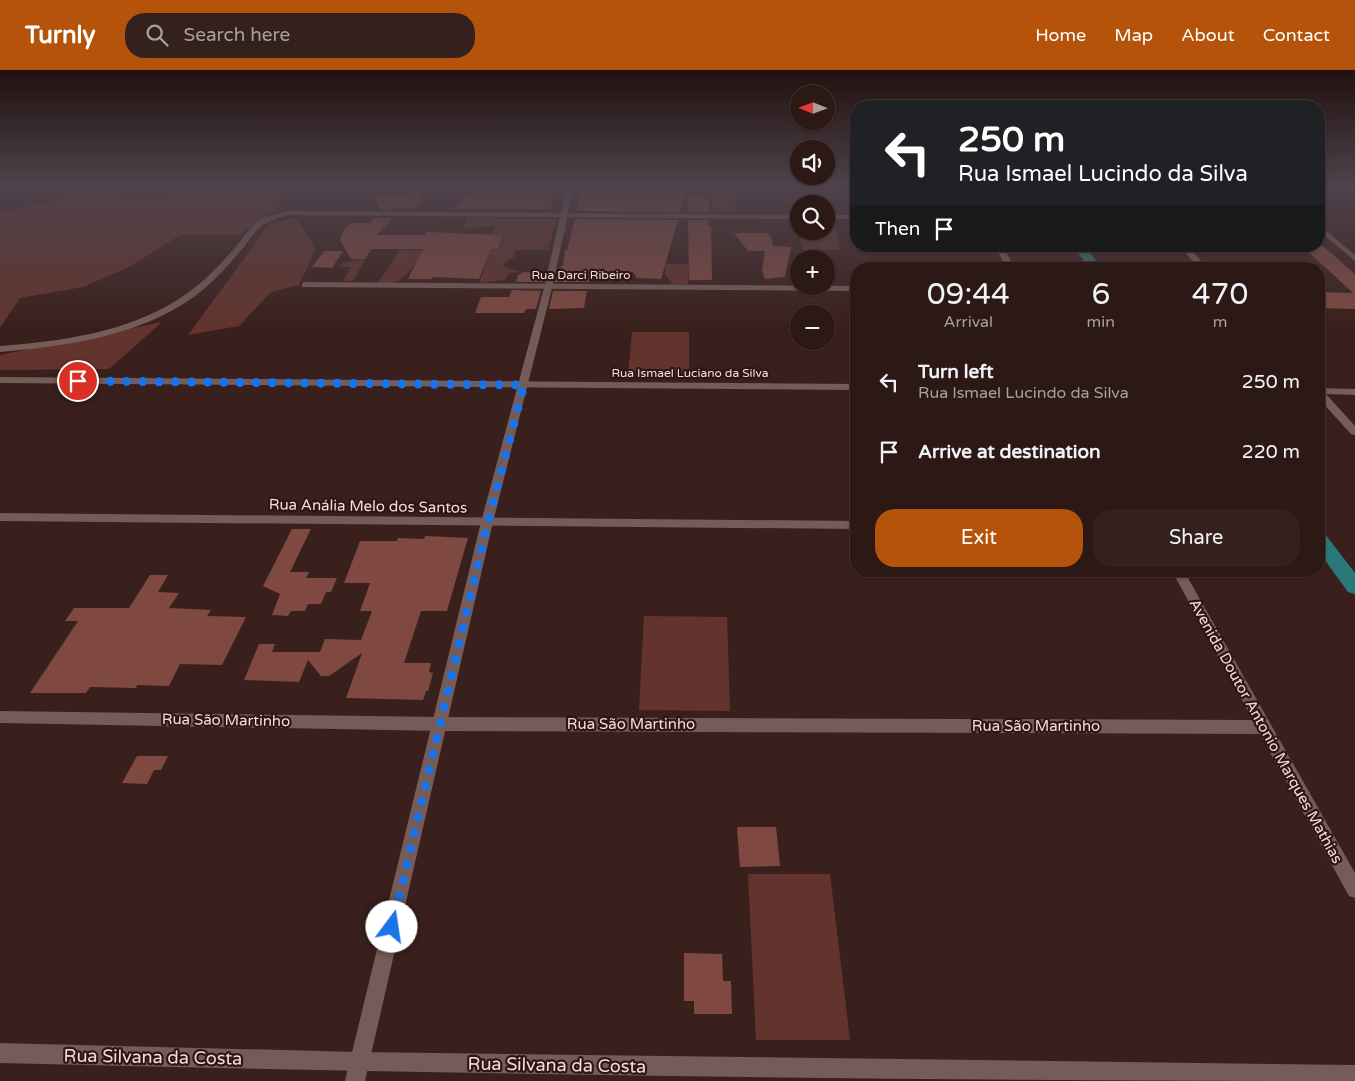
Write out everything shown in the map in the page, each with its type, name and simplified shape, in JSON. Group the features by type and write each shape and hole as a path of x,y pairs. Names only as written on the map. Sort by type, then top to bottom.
{"street":[{"path":"0,349 40,346 69,341 143,319 164,310 191,294 212,277 251,233"},
{"path":"357,1072 488,522 524,385 561,233"},
{"path":"1326,233 1355,259"},
{"path":"1189,252 1198,262"},
{"name":"Rua Darci Ribeiro","path":"305,286 850,289"},
{"name":"Rua Ismael Luciano da Silva","path":"0,380 850,386"},
{"path":"1325,392 1355,392"},
{"path":"1325,399 1355,432"},
{"name":"Rua Anália Melo dos Santos","path":"0,517 850,525"},
{"name":"Avenida Doutor Antonio Marques Mathias","path":"1181,577 1355,890"},
{"name":"Rua São Martinho","path":"0,717 441,724 1263,727"},
{"name":"Rua Silvana da Costa","path":"0,1054 357,1072 1355,1075"}],"shaded area":[{"path":"0,233 242,233 239,235 180,235 131,266 83,287 20,298 0,328"},
{"path":"263,233 306,233 316,249 299,285 271,292 239,326 188,335"},
{"path":"552,233 548,250 516,250 514,257 503,264 506,268 522,272 509,273 504,280 479,283 491,250 498,249 504,235 492,234"},
{"path":"837,233 841,250 803,250 801,240 835,240"},
{"path":"400,250 423,251 410,271 400,280 386,284 377,284"},
{"path":"365,260 353,281 343,281 351,267 339,267 342,263"},
{"path":"666,264 689,264 688,284 673,284 665,274"},
{"path":"162,322 109,369 0,370 0,355"},
{"path":"632,332 689,332 689,376 628,375"},
{"path":"644,616 727,617 730,711 639,710"},
{"path":"748,874 830,874 850,1040 756,1040"}],"building":[{"path":"342,233 503,235 498,249 491,249 479,279 433,277 432,279 408,279 423,249 371,249 365,259 351,259 340,240"},
{"path":"571,233 674,233 661,279 637,278 633,272 608,271 608,278 589,277 589,282 555,282 557,273 560,273 561,266 563,266 565,250 567,250"},
{"path":"688,233 711,233 712,280 689,280"},
{"path":"734,233 766,233 771,236 773,246 791,247 785,277 765,279 762,271 765,251 748,251"},
{"path":"1325,248 1355,274 1355,309 1325,308 1325,292 1353,293 1325,267 1325,262 1319,262 1309,252 1325,252"},
{"path":"324,251 343,251 332,268 312,267"},
{"path":"524,272 545,273 543,282 516,282 518,275"},
{"path":"512,290 541,291 536,309 526,309 524,313 475,313 481,297 509,297"},
{"path":"553,291 587,291 584,308 549,309"},
{"path":"292,529 311,529 290,572 309,572 306,578 337,578 331,592 326,592 321,604 308,604 305,611 291,611 288,616 272,615 280,594 263,586"},
{"path":"425,536 468,538 447,611 421,611 404,663 431,663 429,672 433,673 428,691 426,691 423,700 346,698 362,653 329,676 321,676 308,660 299,682 244,680 259,644 275,644 272,652 320,652 325,639 361,640 372,611 360,611 370,583 344,583 360,541 397,541 398,538 424,539"},
{"path":"150,575 168,575 158,592 179,593 169,608 211,610 207,616 246,617 222,665 180,664 169,686 137,685 136,688 90,687 86,693 30,693 78,621 65,621 74,608 129,608"},
{"path":"137,756 168,756 161,770 154,770 147,784 122,783"},
{"path":"737,827 776,827 780,866 740,867"},
{"path":"684,953 722,954 723,981 731,981 732,1014 694,1014 694,1001 684,1001"}],"waterway":[{"path":"1083,252 1091,262"},
{"path":"1325,547 1355,587"}],"route":[{"path":"78,381 524,385 488,522 392,927"}]}
